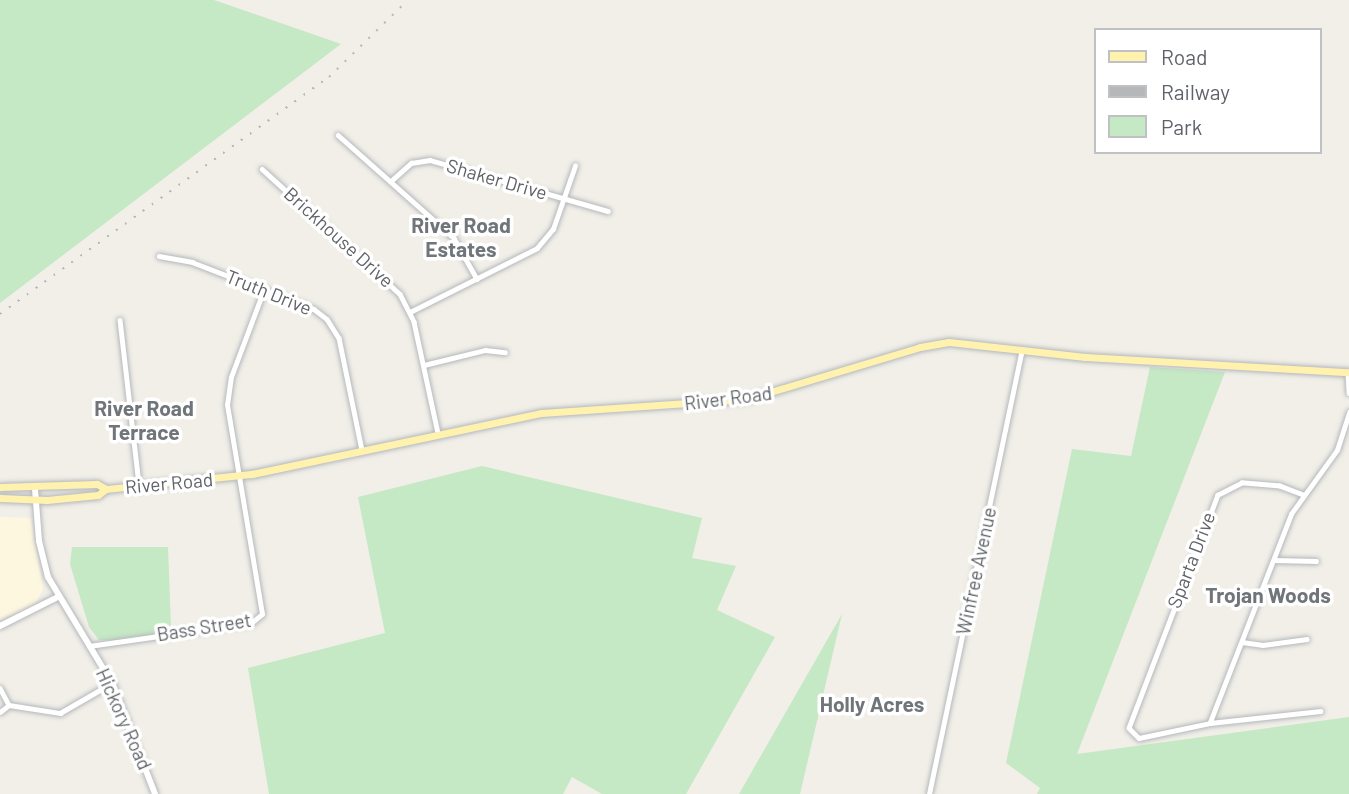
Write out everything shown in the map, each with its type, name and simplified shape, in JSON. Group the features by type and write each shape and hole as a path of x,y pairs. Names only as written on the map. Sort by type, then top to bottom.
{"main road":[{"name":"River Road","path":"0,498 36,501 98,495 106,489 238,476 438,433 570,409 747,399 934,344 964,342 1022,349 1348,372"},
{"name":"River Road","path":"0,487 35,489 97,484 106,489"},
{"path":"0,626 58,597 42,558 35,489"},
{"name":"Hickory Road","path":"58,597 112,683 155,794"}],"street":[{"path":"338,135 454,238 477,278"},
{"name":"Shaker Drive","path":"391,181 411,163 430,160 608,211"},
{"path":"410,312 537,248 553,229 575,166"},
{"name":"Brickhouse Drive","path":"262,169 393,286 410,312 438,433"},
{"name":"Truth Drive","path":"159,256 192,262 264,289 314,309 332,325 362,450"},
{"path":"238,476 228,394 264,289"},
{"path":"120,320 139,486"},
{"name":"Winfree Avenue","path":"929,794 1022,349"},
{"path":"424,365 485,351 505,352"},
{"path":"1348,372 1349,393"},
{"path":"1320,711 1210,723 1274,560 1303,495 1337,450 1349,412"},
{"name":"Bass Street","path":"89,646 251,623 260,618 264,610 238,476"},
{"name":"Sparta Drive","path":"1210,723 1139,737 1129,728 1133,711 1219,495 1242,483 1280,486 1303,495"},
{"path":"1274,560 1316,561"},
{"path":"1242,642 1263,645 1307,639"},
{"path":"0,712 9,705 60,713 112,683"},
{"path":"0,688 9,705"}],"shaded area":[{"path":"0,517 31,518 43,589 34,607 0,620"}],"green space":[{"path":"0,0 214,0 341,44 0,303"},
{"path":"1150,367 1225,372 1077,754 1349,717 1349,794 1037,794 1040,788 1006,763 1072,449 1131,456"},
{"path":"482,466 702,518 692,558 736,566 717,610 775,637 686,794 602,794 572,777 563,794 269,794 248,668 385,633 358,497"},
{"path":"72,547 168,547 171,628 132,641 99,640 89,627 70,564"},
{"path":"842,614 800,794 739,794"}],"railway":[{"path":"0,314 329,77 408,0"}],"district":[{"name":"River Road Estates","path":"461,237"},
{"name":"River Road Terrace","path":"144,420"},
{"name":"Trojan Woods","path":"1268,595"},
{"name":"Holly Acres","path":"872,704"}]}
